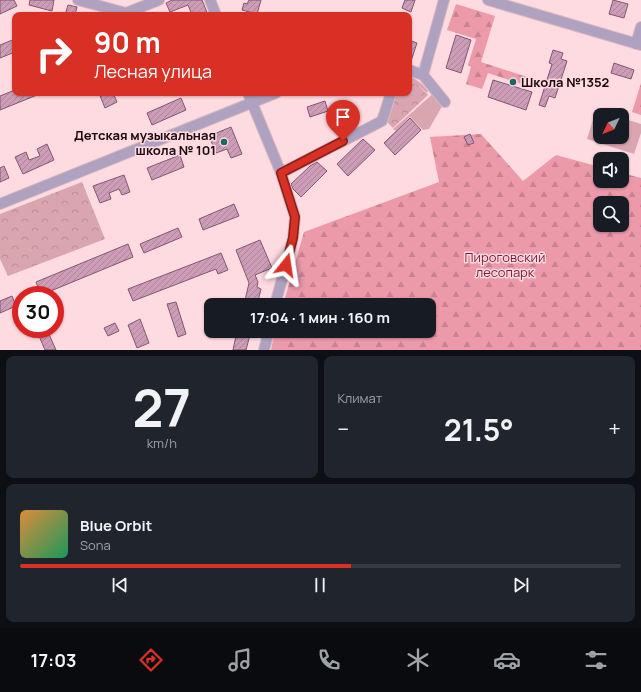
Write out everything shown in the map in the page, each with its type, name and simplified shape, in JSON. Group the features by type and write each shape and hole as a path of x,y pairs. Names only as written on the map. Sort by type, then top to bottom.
{"street":[{"path":"78,0 122,12"},
{"path":"129,12 159,0"},
{"path":"210,0 215,12"},
{"path":"423,75 444,0"},
{"path":"488,0 639,45 641,27"},
{"path":"412,71 423,75 446,102"},
{"path":"0,204 250,98 260,96"},
{"path":"281,173 382,121 390,96"},
{"path":"250,98 281,173 295,217 293,238 278,298"},
{"path":"264,350 267,338"}],"green space":[{"path":"456,4 495,16 481,62 527,77 525,85 488,73 482,89 466,84 471,67 468,65 476,39 447,30"},
{"path":"412,77 422,84 428,91 427,93 418,85 412,85"},
{"path":"641,83 641,115 632,112"},
{"path":"412,84 418,85 428,95 393,128 385,120 394,96 412,96"},
{"path":"435,92 444,103 429,129 423,130 410,117 396,131 393,129"},
{"path":"593,120 593,141 587,139"},
{"path":"629,120 641,124 641,133 634,154 603,144 629,144"},
{"name":"Пироговский лесопарк","path":"481,134 523,181 556,155 593,165 593,188 629,188 629,175 641,178 641,350 271,350 274,338 436,338 436,298 285,298 304,232 439,182 430,137"},
{"path":"82,182 105,239 8,276 0,259 0,214"}],"building":[{"path":"0,0 14,0 17,6 0,14"},
{"path":"30,0 54,0 52,11 29,5"},
{"path":"172,0 202,0 207,12 191,12 188,5 170,12 166,3"},
{"path":"249,0 261,0 258,12 242,10 244,3 247,4"},
{"path":"405,0 415,0 411,12 402,8"},
{"path":"613,0 628,4 624,18 609,14"},
{"path":"68,5 77,7 76,12 66,12"},
{"path":"456,35 471,40 461,73 446,68"},
{"path":"12,40 12,53 0,58 0,45"},
{"path":"412,41 417,43 412,58"},
{"path":"553,50 563,53 561,59 567,61 555,98 549,96 545,107 539,105 552,64 549,63"},
{"path":"614,63 634,70 631,79 611,73"},
{"path":"493,80 532,92 526,110 488,97"},
{"path":"12,91 12,96 35,96 0,110 0,96"},
{"path":"100,96 114,96 117,102 105,108"},
{"path":"181,98 186,110 152,125 147,113"},
{"path":"325,101 328,111 310,117 307,107"},
{"path":"410,118 421,130 395,155 384,143"},
{"name":"Детская музыкальная школа № 101","path":"231,127 242,154 231,158 227,149 216,153 209,136"},
{"path":"470,134 474,143 468,145 464,137"},
{"path":"363,139 375,150 348,176 337,164"},
{"path":"47,144 54,160 23,174 15,157 26,152 29,160 40,156 37,149"},
{"path":"180,155 184,167 152,180 147,168"},
{"path":"317,162 327,171 301,197 293,189 291,184 310,166"},
{"path":"4,166 9,178 0,182 0,168"},
{"path":"124,175 130,192 122,195 119,189 109,193 111,199 100,203 93,186"},
{"path":"234,204 239,216 203,230 199,219"},
{"path":"178,228 182,237 144,253 140,244"},
{"path":"260,240 272,268 255,275 258,282 257,287 261,289 259,298 246,298 249,283 236,250"},
{"path":"128,244 133,257 63,286 38,286 36,282"},
{"path":"221,253 228,270 218,274 216,269 133,301 128,289"},
{"path":"12,296 12,308 0,313 0,301"},
{"path":"176,302 186,334 178,337 167,304"},
{"path":"140,319 149,343 137,348 128,325"},
{"path":"115,323 119,331 108,336 104,328"},
{"path":"40,338 51,338 56,350 45,350"},
{"path":"236,338 249,338 246,350 233,350"}],"place":[{"name":"Школа №1352","path":"513,82"},
{"name":"Детская музыкальная школа № 101","path":"224,142"}],"route":[{"path":"286,265 293,238 295,217 281,173 343,141"}]}
